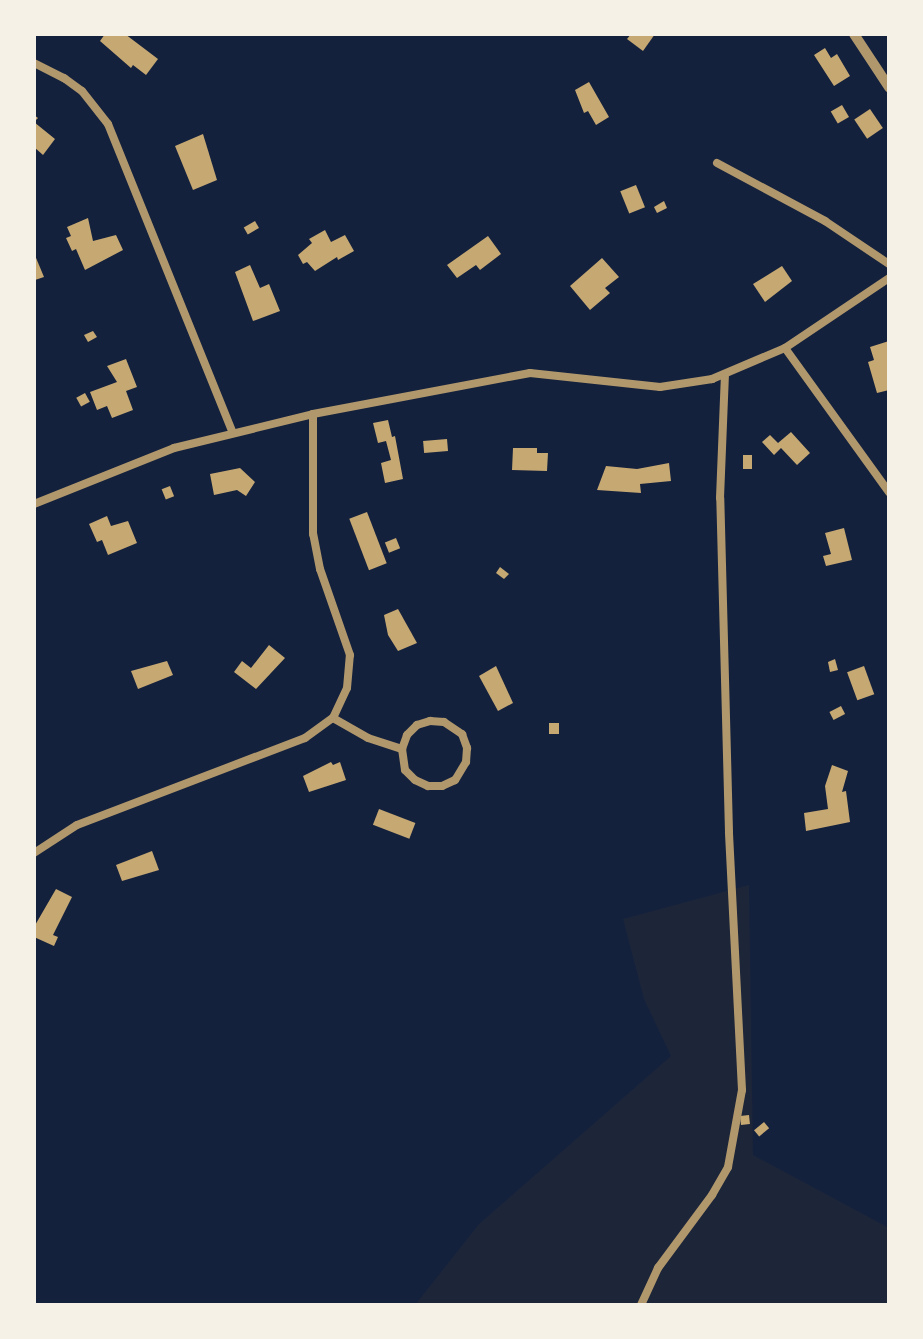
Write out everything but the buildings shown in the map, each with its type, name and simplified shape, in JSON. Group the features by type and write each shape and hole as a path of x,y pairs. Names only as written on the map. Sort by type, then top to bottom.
{"street":[{"path":"854,34 889,87"},
{"path":"34,63 82,91 108,124 233,433"},
{"path":"717,163 825,221 889,264"},
{"path":"34,504 174,448 313,414 530,373 660,387 725,374 785,348 889,278"},
{"path":"785,348 889,492"},
{"path":"641,1305 658,1268 712,1195 728,1167 742,1090 729,832 720,498 725,374"},
{"path":"34,853 77,825 305,738 333,718 347,688 350,655 320,569 313,534 313,414"},
{"path":"333,718 368,738 402,749"},
{"path":"437,721 451,725 462,734 468,755 464,769 455,780 435,787 421,784 410,775 403,763 402,749 411,730 423,722 437,721"}],"shaded area":[{"path":"749,885 753,1155 889,1228 889,1305 415,1305 479,1224 671,1056 644,999 623,919"}]}
